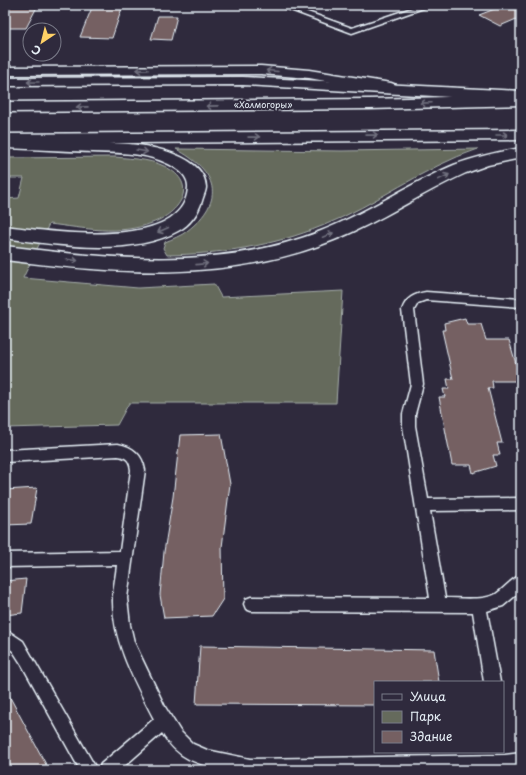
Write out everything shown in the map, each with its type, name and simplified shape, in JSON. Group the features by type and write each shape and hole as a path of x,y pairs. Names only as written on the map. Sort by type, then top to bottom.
{"main road":[{"path":"5,71 261,70 309,74 408,90"},
{"path":"5,82 243,80 521,96"},
{"name":"«Холмогоры»","path":"5,107 370,104 521,100"},
{"path":"5,139 521,135"},
{"path":"5,143 118,148 144,151 164,156 181,164 191,174 198,185 197,199 189,213 176,224 139,238 110,241 43,238 5,232"},
{"path":"5,253 141,266 186,266 264,255 298,246 334,233 460,169 482,161 521,153"}],"lane":[{"path":"281,5 352,31 428,5"},
{"path":"439,605 409,426 410,414 417,384 408,310 409,304 413,300 426,296 521,302"},
{"path":"5,456 118,450 133,456 137,462 138,470 124,558 120,598 122,625 127,644 158,713 174,737 187,750 207,758 250,767 510,759"},
{"path":"422,505 521,504"},
{"path":"5,560 124,558"},
{"path":"251,604 479,605 498,601 521,582"},
{"path":"479,605 492,681"},
{"path":"5,637 18,646 27,660 89,770"},
{"path":"107,770 164,721"}],"green space":[{"path":"176,149 342,151 478,149 438,166 361,208 303,233 285,239 246,248 207,253 167,255 163,248 165,242 185,233 200,219 208,208 212,197 212,187 208,176 201,167"},
{"path":"115,157 151,162 165,166 171,170 179,177 183,185 181,201 176,208 161,219 152,223 127,229 101,230 49,224 23,278 138,288 214,284 221,297 343,291 336,403 129,403 117,425 5,428 5,199 19,198 24,178 5,178 5,158"}],"building":[{"path":"5,5 38,5 29,22 22,22 22,28 5,28"},
{"path":"93,5 123,5 112,38 80,37"},
{"path":"505,5 521,5 521,17 500,26 479,15"},
{"path":"158,16 177,16 171,40 151,39"},
{"path":"465,318 467,324 481,324 486,340 509,340 521,381 492,381 493,388 488,388 502,443 497,443 500,455 493,455 496,466 473,473 471,465 452,465 439,397 445,397 443,389 449,389 447,379 453,379 442,330 445,330 444,323"},
{"path":"221,434 230,484 222,547 223,599 212,616 164,618 160,595 164,552 173,497 180,435"},
{"path":"37,488 31,524 5,525 5,490"},
{"path":"26,579 22,613 5,615 5,581"},
{"path":"200,646 434,650 439,681 374,681 374,705 196,704"},
{"path":"5,688 49,770 5,770"}]}
